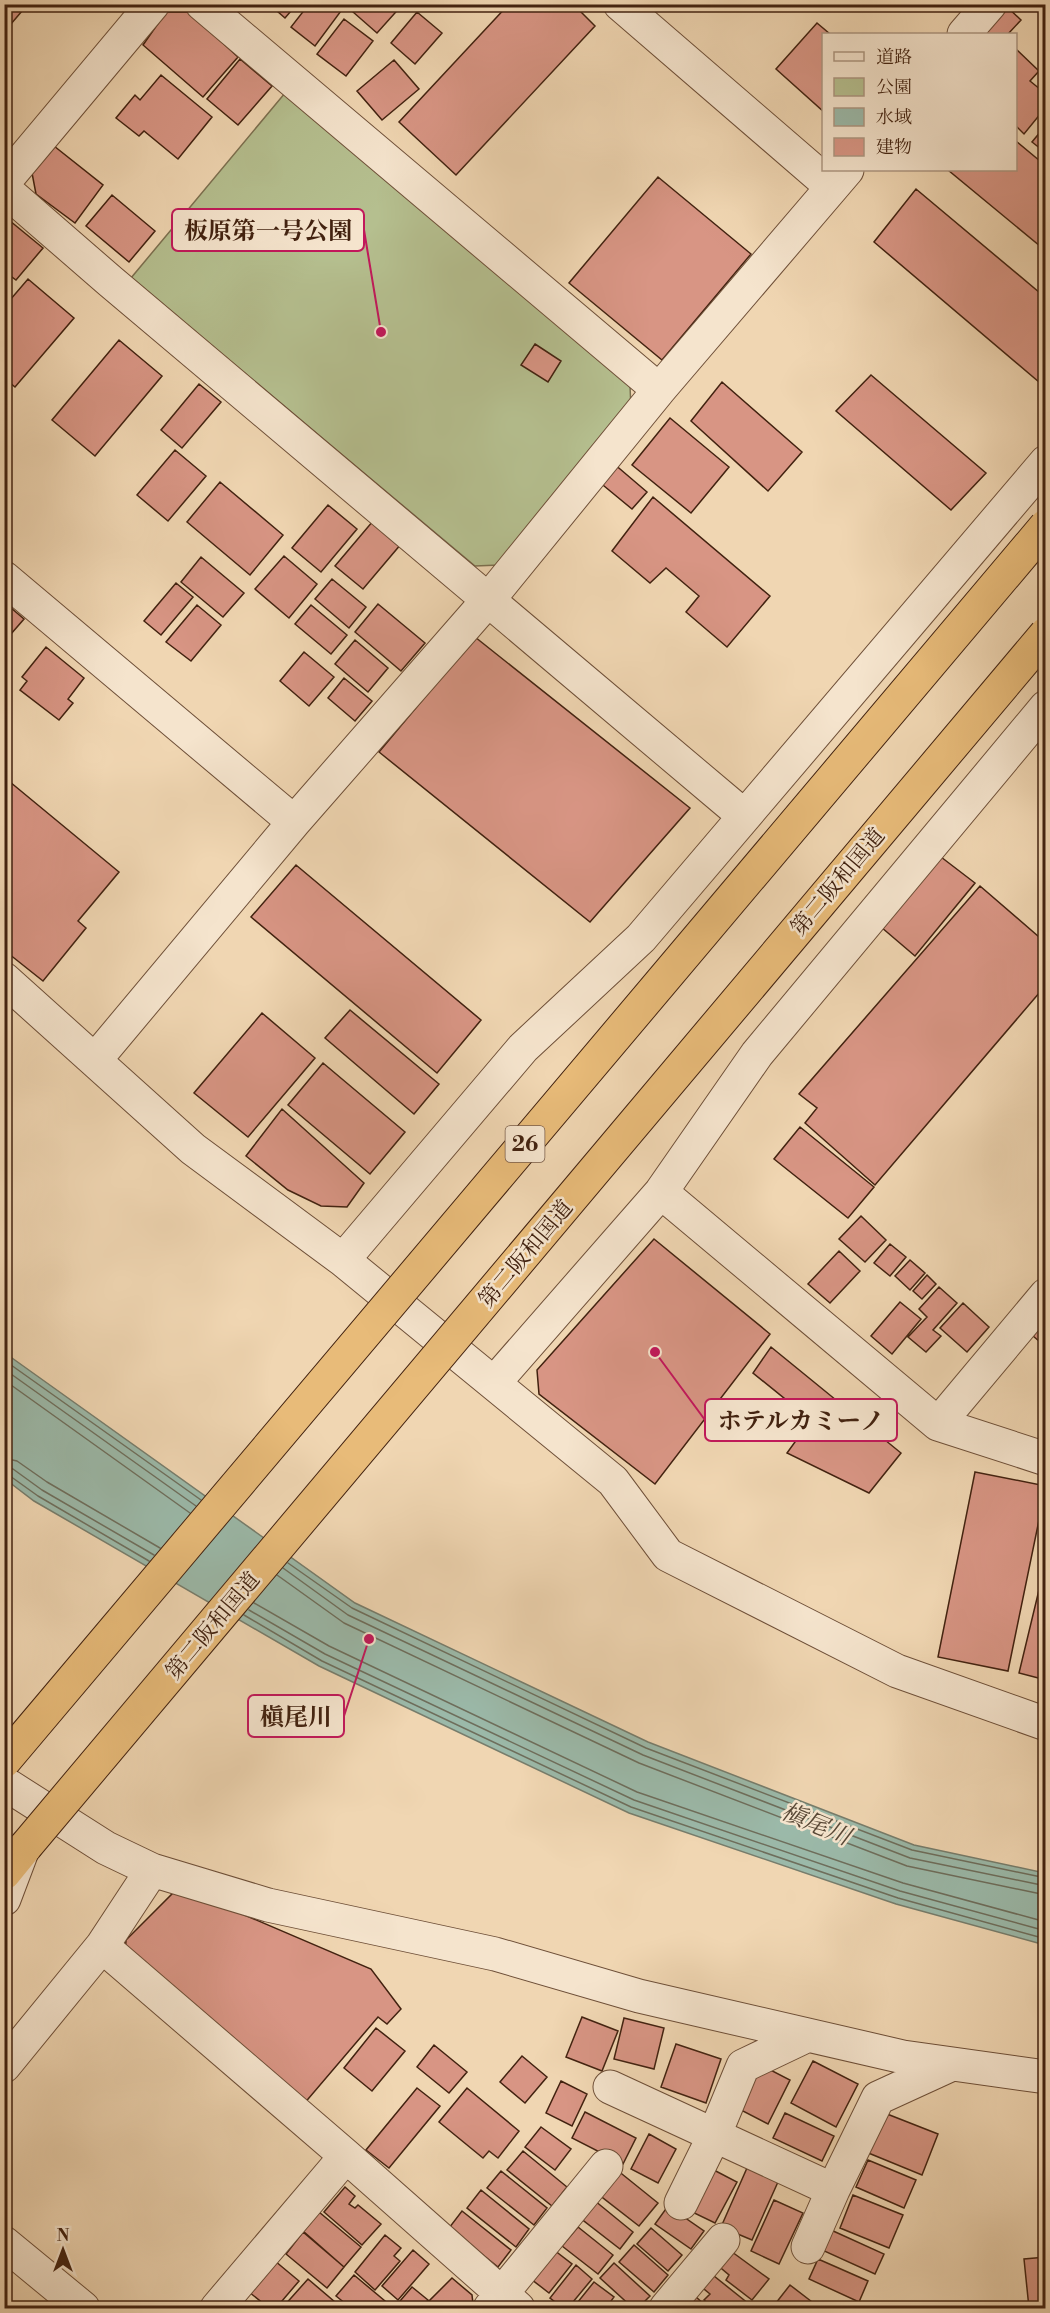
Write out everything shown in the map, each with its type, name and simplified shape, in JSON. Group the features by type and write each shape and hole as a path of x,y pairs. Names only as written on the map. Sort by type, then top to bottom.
{"highway":[{"name":"26","path":"4,1761 1046,526"},
{"name":"第二阪和国道","path":"17,1858 1046,634"}],"street":[{"path":"4,182 153,4"},
{"path":"202,4 659,390"},
{"path":"620,4 822,164"},
{"path":"965,33 990,4"},
{"path":"94,1060 294,822 489,599 659,390 840,178"},
{"path":"4,189 744,815"},
{"path":"343,1260 522,1048 641,938 1046,462"},
{"path":"4,578 294,822"},
{"path":"494,1383 660,1192 757,1054 1044,714"},
{"path":"4,979 192,1149 343,1260 613,1481 668,1555 897,1671 1046,1724"},
{"path":"660,1192 938,1424 1046,1459"},
{"path":"938,1424 1046,1295"},
{"path":"4,1783 106,1848 152,1870 268,1905 495,1954 639,1996 903,2057 1046,2077"},
{"path":"4,1899 17,1858"},
{"path":"4,2066 102,1946 152,1870"},
{"path":"102,1946 346,2157 503,2304 606,2166"},
{"path":"681,2203 714,2136 743,2066 808,2035"},
{"path":"808,2247 878,2098 950,2065"},
{"path":"610,2087 833,2190"},
{"path":"217,2308 346,2157"},
{"path":"666,2308 723,2240"},
{"path":"4,2243 83,2308"}],"green space":[{"path":"285,93 630,386 631,409 499,565 475,566 131,278"}],"water":[{"path":"5,1353 355,1603 648,1742 914,1845 1045,1873 1045,1945 896,1904 629,1813 319,1666 34,1501 5,1479"}],"building":[{"path":"4,4 28,4 5,31 4,31"},
{"path":"269,4 297,4 285,18"},
{"path":"309,4 332,4 341,11 315,46 291,27"},
{"path":"359,4 403,4 377,33 353,12"},
{"path":"509,4 573,4 595,26 456,175 399,122"},
{"path":"1004,4 1021,20 1009,33 977,33"},
{"path":"166,12 189,12 238,57 203,97 143,45"},
{"path":"417,12 442,33 415,64 391,43"},
{"path":"344,19 373,41 346,76 317,54"},
{"path":"817,23 829,33 822,33 822,110 776,69"},
{"path":"1017,50 1039,71 1030,81 1046,94 1046,107 1024,134 1017,127"},
{"path":"240,59 272,86 238,125 207,99"},
{"path":"394,60 419,89 382,120 357,91"},
{"path":"161,75 212,117 178,159 144,131 139,136 116,118 135,95 140,100"},
{"path":"1046,125 1046,153 1032,142"},
{"path":"1017,142 1046,166 1046,251 949,171 1017,171"},
{"path":"54,146 103,185 75,223 36,194 32,173"},
{"path":"658,177 751,254 662,360 569,283"},
{"path":"916,189 1046,298 1046,388 874,242"},
{"path":"112,195 155,231 129,262 86,226"},
{"path":"4,216 43,248 16,280 4,271"},
{"path":"28,279 74,318 15,387 4,378 4,307"},
{"path":"119,340 162,376 95,456 52,420"},
{"path":"535,344 561,361 548,382 521,365"},
{"path":"871,375 986,473 951,510 836,411"},
{"path":"722,382 802,452 768,491 691,421"},
{"path":"199,384 221,402 182,448 161,430"},
{"path":"670,418 729,467 691,513 632,465"},
{"path":"175,450 206,476 168,521 137,495"},
{"path":"613,463 647,492 632,509 598,481"},
{"path":"220,482 283,535 250,575 187,522"},
{"path":"653,497 770,596 727,647 686,612 699,596 666,568 650,583 612,551"},
{"path":"328,505 357,529 321,572 292,548"},
{"path":"373,521 401,544 363,589 335,566"},
{"path":"284,556 317,584 289,618 255,589"},
{"path":"201,557 244,593 223,617 181,582"},
{"path":"332,579 366,607 349,628 315,599"},
{"path":"176,583 193,597 161,635 144,621"},
{"path":"4,602 24,619 4,642"},
{"path":"378,604 425,643 401,671 355,632"},
{"path":"197,605 221,625 191,661 166,642"},
{"path":"311,605 347,635 331,654 295,624"},
{"path":"475,637 690,808 590,922 379,752"},
{"path":"355,640 388,668 368,692 335,664"},
{"path":"46,647 84,678 68,699 73,703 59,720 20,690 27,681 22,677"},
{"path":"304,652 334,677 309,706 280,681"},
{"path":"344,678 372,701 355,721 328,698"},
{"path":"4,777 119,872 78,921 86,928 43,981 4,950"},
{"path":"941,857 975,883 915,956 881,927"},
{"path":"296,865 481,1020 437,1073 251,917"},
{"path":"980,886 1046,943 1046,985 875,1185 805,1123 817,1108 799,1094"},
{"path":"350,1010 439,1084 414,1114 325,1038"},
{"path":"262,1013 315,1058 248,1137 194,1093"},
{"path":"323,1063 405,1132 370,1174 288,1105"},
{"path":"282,1109 364,1183 347,1207 321,1206 288,1190 246,1156"},
{"path":"800,1127 874,1187 848,1218 774,1159"},
{"path":"861,1216 886,1240 865,1262 839,1239"},
{"path":"654,1239 770,1334 655,1484 539,1394 537,1370"},
{"path":"890,1244 906,1257 890,1276 874,1263"},
{"path":"839,1251 860,1271 830,1303 808,1284"},
{"path":"910,1260 925,1273 910,1290 895,1276"},
{"path":"927,1275 936,1284 922,1299 913,1291"},
{"path":"939,1287 957,1303 933,1330 941,1336 926,1352 908,1337 927,1317 919,1309"},
{"path":"900,1302 921,1319 892,1354 871,1336"},
{"path":"963,1303 989,1327 967,1352 940,1328"},
{"path":"1046,1320 1046,1347 1033,1336"},
{"path":"771,1347 901,1453 869,1493 787,1453 811,1420 753,1373"},
{"path":"975,1472 1046,1486 1008,1671 938,1657"},
{"path":"1044,1569 1046,1570 1046,1680 1019,1673"},
{"path":"179,1887 371,1969 401,2009 387,2024 378,2017 303,2105 125,1955 126,1940"},
{"path":"582,2017 618,2031 602,2071 566,2057"},
{"path":"624,2018 664,2028 654,2069 614,2059"},
{"path":"376,2028 405,2051 372,2091 344,2068"},
{"path":"676,2044 721,2059 706,2103 661,2087"},
{"path":"434,2045 467,2072 449,2093 417,2067"},
{"path":"522,2056 547,2077 525,2103 500,2082"},
{"path":"813,2061 858,2084 836,2127 791,2103"},
{"path":"759,2064 790,2080 768,2124 737,2108"},
{"path":"561,2081 587,2094 572,2126 546,2113"},
{"path":"417,2088 440,2106 389,2168 366,2150"},
{"path":"467,2088 519,2131 498,2158 489,2151 483,2158 439,2122"},
{"path":"585,2112 636,2138 623,2164 572,2138"},
{"path":"882,2112 938,2134 922,2175 866,2152"},
{"path":"785,2113 834,2136 822,2161 773,2138"},
{"path":"541,2127 571,2149 555,2170 525,2147"},
{"path":"649,2134 676,2149 658,2183 631,2169"},
{"path":"523,2151 567,2187 552,2206 507,2170"},
{"path":"868,2160 916,2180 904,2208 856,2187"},
{"path":"710,2168 737,2182 715,2223 688,2210"},
{"path":"747,2168 778,2182 752,2240 721,2227"},
{"path":"617,2170 658,2203 639,2226 598,2194"},
{"path":"501,2171 547,2208 534,2225 487,2188"},
{"path":"345,2187 355,2196 349,2204 355,2208 358,2205 381,2224 362,2245 324,2212"},
{"path":"481,2190 529,2229 516,2247 467,2208"},
{"path":"853,2195 903,2215 889,2248 840,2228"},
{"path":"589,2196 633,2232 620,2249 575,2214"},
{"path":"774,2200 803,2213 779,2264 751,2251"},
{"path":"668,2206 704,2231 691,2249 655,2224"},
{"path":"462,2211 511,2250 498,2267 449,2228"},
{"path":"319,2212 361,2247 344,2267 303,2231"},
{"path":"578,2227 613,2255 598,2274 562,2246"},
{"path":"651,2228 682,2255 668,2271 637,2244"},
{"path":"831,2230 884,2254 875,2274 822,2250"},
{"path":"303,2232 344,2267 327,2288 286,2254"},
{"path":"385,2235 401,2248 394,2256 400,2261 375,2290 355,2272"},
{"path":"634,2245 668,2275 654,2292 619,2262"},
{"path":"728,2249 769,2279 752,2300 726,2280 729,2275 716,2264"},
{"path":"413,2250 429,2264 398,2300 382,2286"},
{"path":"554,2250 572,2264 549,2293 531,2279"},
{"path":"1046,2257 1046,2308 1029,2308 1024,2259"},
{"path":"818,2259 868,2281 859,2302 809,2279"},
{"path":"275,2261 299,2281 276,2308 269,2308 249,2292"},
{"path":"614,2263 650,2296 638,2308 633,2308 600,2278"},
{"path":"576,2265 592,2279 568,2308 563,2308 550,2298"},
{"path":"709,2272 749,2304 745,2308 714,2308 704,2300 710,2294 699,2285"},
{"path":"354,2275 391,2306 389,2308 351,2308 336,2296"},
{"path":"452,2278 472,2295 473,2304 469,2308 433,2308 427,2303"},
{"path":"308,2279 342,2308 284,2308"},
{"path":"594,2282 614,2297 606,2308 573,2308"},
{"path":"790,2285 816,2305 813,2308 772,2308"},
{"path":"412,2287 428,2300 421,2308 394,2308"},
{"path":"694,2295 708,2308 684,2308"}],"place":[{"name":"板原第一号公園","path":"381,332"},
{"name":"ホテルカミーノ","path":"655,1352"},
{"name":"槇尾川","path":"369,1639"}]}
